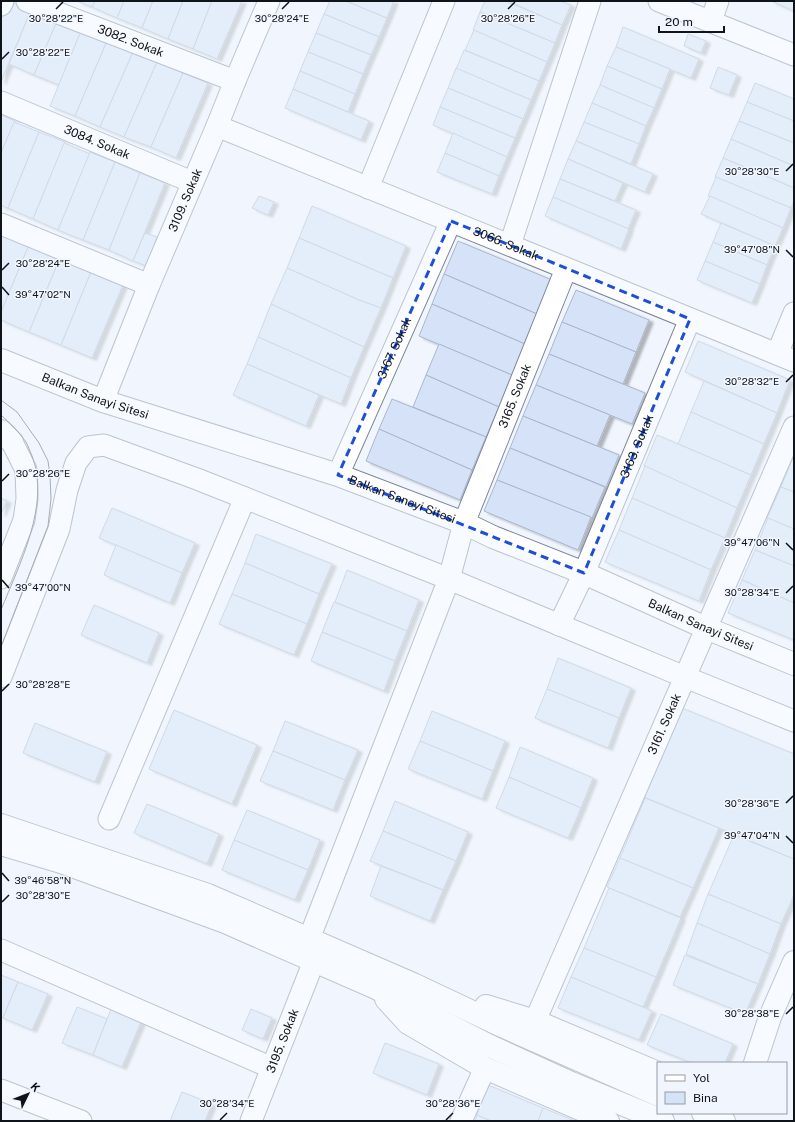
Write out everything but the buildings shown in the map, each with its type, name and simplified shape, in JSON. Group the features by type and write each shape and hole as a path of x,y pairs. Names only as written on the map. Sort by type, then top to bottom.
{"street":[{"path":"1,5 3,1"},
{"name":"3082. Sokak","path":"27,1 235,81"},
{"name":"3109. Sokak","path":"103,401 149,284 269,1"},
{"path":"368,188 444,1"},
{"path":"510,246 590,1"},
{"path":"659,1 794,54"},
{"path":"711,21 718,1"},
{"name":"3084. Sokak","path":"1,102 192,182"},
{"name":"3066. Sokak","path":"217,126 785,358"},
{"name":"3167. Sokak","path":"338,476 451,221"},
{"path":"1,224 149,284"},
{"name":"3165. Sokak","path":"309,939 449,579 464,523 566,269"},
{"path":"785,358 794,312"},
{"name":"3163. Sokak","path":"559,625 584,573 690,319"},
{"name":"Balkan Sanayi Sitesi","path":"1,360 103,401 338,476 464,523 494,537 584,573 706,628 794,664"},
{"name":"3161. Sokak","path":"534,1021 794,427"},
{"path":"1,578 24,520 27,499 26,470 7,436"},
{"path":"1,677 59,529 67,490 76,463 88,447 104,445 245,498 449,579 794,721"},
{"path":"109,819 245,498"},
{"path":"1,825 208,895 413,984 502,1026 657,1095"},
{"path":"1,844 61,862 225,922 376,988 490,1046 663,1121"},
{"path":"1,950 272,1068"},
{"name":"3195. Sokak","path":"251,1121 314,961"},
{"path":"755,1062 770,1017 794,962"},
{"path":"413,984 534,1021 657,1073"},
{"path":"376,988 408,1023 485,1068 608,1121"},
{"path":"460,1121 485,1068"},
{"path":"1,1090 81,1121"},
{"path":"706,1114 724,1121"}],"highlighted area":[{"path":"451,221 690,319 584,573 338,475"}],"tram line":[{"path":"1,400 17,412 39,443 48,461 51,499 48,526 1,647"},
{"path":"1,415 11,424 27,444 37,475 38,494 35,514 24,554 1,610"}]}
